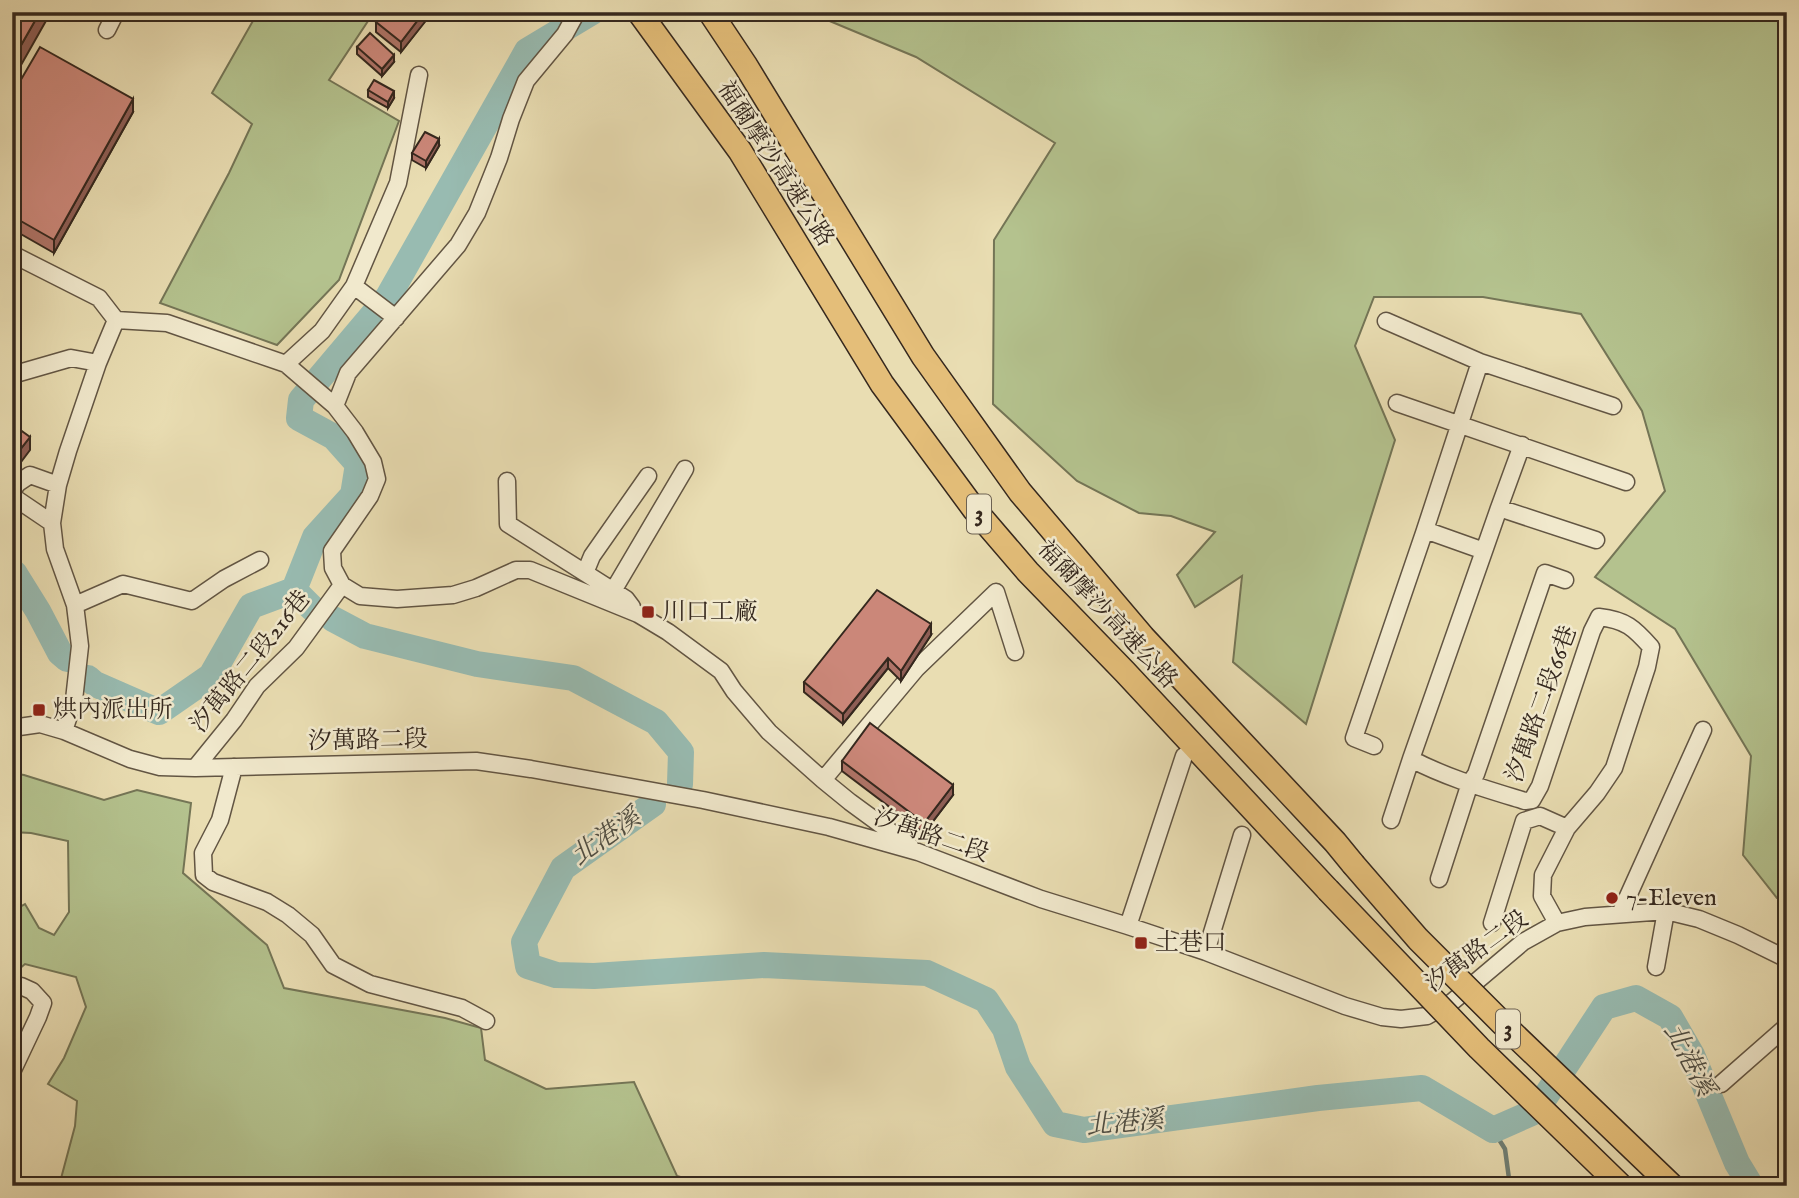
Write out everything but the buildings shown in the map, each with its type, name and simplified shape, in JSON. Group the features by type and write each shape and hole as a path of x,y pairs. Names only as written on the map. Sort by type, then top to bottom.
{"highway":[{"name":"福爾摩沙高速公路","path":"639,12 740,151 882,384 974,509 1028,572 1328,890 1479,1048 1621,1186"},
{"name":"福爾摩沙高速公路","path":"710,12 746,66 923,356 1020,492 1143,637 1335,842 1418,939 1672,1186"}],"street":[{"path":"107,30 116,12"},
{"path":"335,406 348,373 458,245 477,213 526,81 565,34 577,12"},
{"path":"286,364 322,331 354,286 398,183 419,75"},
{"path":"12,254 99,298 116,320 167,323 286,364 335,406 355,432 373,463 377,479 370,496 332,551 333,568 342,585 360,596 397,599 453,596 516,570 530,570 638,614 668,632 721,671 734,691 769,732 850,802 918,852"},
{"path":"354,286 396,318"},
{"path":"64,730 74,701 80,646 75,605 55,548 52,523 58,485 68,451 98,363 116,320"},
{"path":"1386,321 1480,362 1613,406"},
{"path":"12,375 71,358 98,363"},
{"path":"1374,746 1354,738 1480,362"},
{"path":"1397,403 1626,482"},
{"path":"1391,820 1522,445"},
{"path":"613,591 685,469"},
{"path":"52,523 12,494 18,483 30,475 58,485"},
{"path":"585,573 592,556 648,476"},
{"path":"507,481 508,524 626,599 638,614"},
{"path":"1499,508 1596,540"},
{"path":"1425,530 1484,551"},
{"path":"75,605 123,584 192,601 223,579 260,560"},
{"path":"1438,879 1545,573 1565,580"},
{"name":"汐萬路二段216巷","path":"195,768 234,720 257,686 296,648 342,585"},
{"path":"824,780 916,669 996,592 1014,652"},
{"name":"汐萬路二段66巷","path":"1411,759 1433,771 1525,801 1532,800 1540,786 1599,617 1612,618 1634,628 1651,648 1614,768 1567,828 1543,875 1542,896 1557,923"},
{"name":"汐萬路二段","path":"12,729 40,723 64,730 130,759 160,767 476,761 703,800 829,827 918,852 1041,899 1206,952 1345,1006 1382,1017 1401,1019 1427,1016 1452,1002 1523,942 1557,923 1585,918 1666,911 1699,919 1738,934 1787,959"},
{"path":"1620,914 1703,730"},
{"path":"1128,926 1184,755"},
{"path":"234,767 220,820 203,853 204,875 213,882 267,902 288,915 312,935 333,965 370,984 462,1008 486,1021"},
{"path":"1492,923 1524,821 1540,816 1567,828"},
{"path":"1206,952 1242,835"},
{"path":"1656,967 1666,911"},
{"path":"12,991 20,986 32,991 43,1003 12,1072"},
{"path":"1721,1084 1787,1026"}],"green space":[{"path":"258,12 374,12 329,80 399,121 339,280 277,345 160,303 252,124 212,93"},
{"path":"808,12 1787,12 1787,900 1777,898 1743,855 1751,756 1675,629 1595,577 1665,491 1642,411 1581,314 1483,297 1374,297 1355,346 1395,440 1306,724 1233,662 1242,576 1195,607 1177,575 1215,532 1171,516 1139,513 1077,481 993,404 994,240 1055,143 916,57"},
{"path":"12,773 104,800 137,790 191,803 183,873 267,945 284,988 445,1018 481,1028 485,1060 546,1089 634,1082 677,1176 712,1186 59,1186 75,1126 77,1101 48,1084 64,1058 86,1007 76,977 25,964 12,975 12,911 25,904 39,928 54,935 69,912 68,841 12,832"}],"waterway":[{"path":"294,590 315,537 353,495 358,464 334,437 299,418 301,400 388,297 527,51 592,12"},
{"name":"北港溪","path":"12,571 38,611 60,653 67,659"},
{"name":"北港溪","path":"88,678 95,684 159,712 211,676 251,606 294,590 312,608"},
{"name":"北港溪","path":"333,619 365,636 477,664 573,678 656,722 681,752 680,784"},
{"name":"北港溪","path":"653,804 563,868 524,942 528,966 556,975 594,976 764,965 927,973 986,1000 1005,1029 1018,1067 1055,1124 1084,1130 1318,1098 1422,1088 1493,1130 1536,1111 1604,1007 1636,998 1670,1017 1692,1055 1737,1163 1751,1186"},
{"path":"1493,1130 1505,1149 1510,1186"}],"place":[{"name":"川口工廠","path":"648,612"},
{"name":"烘內派出所","path":"39,710"},
{"name":"7-Eleven","path":"1612,898"},
{"name":"土巷口","path":"1141,943"}]}
